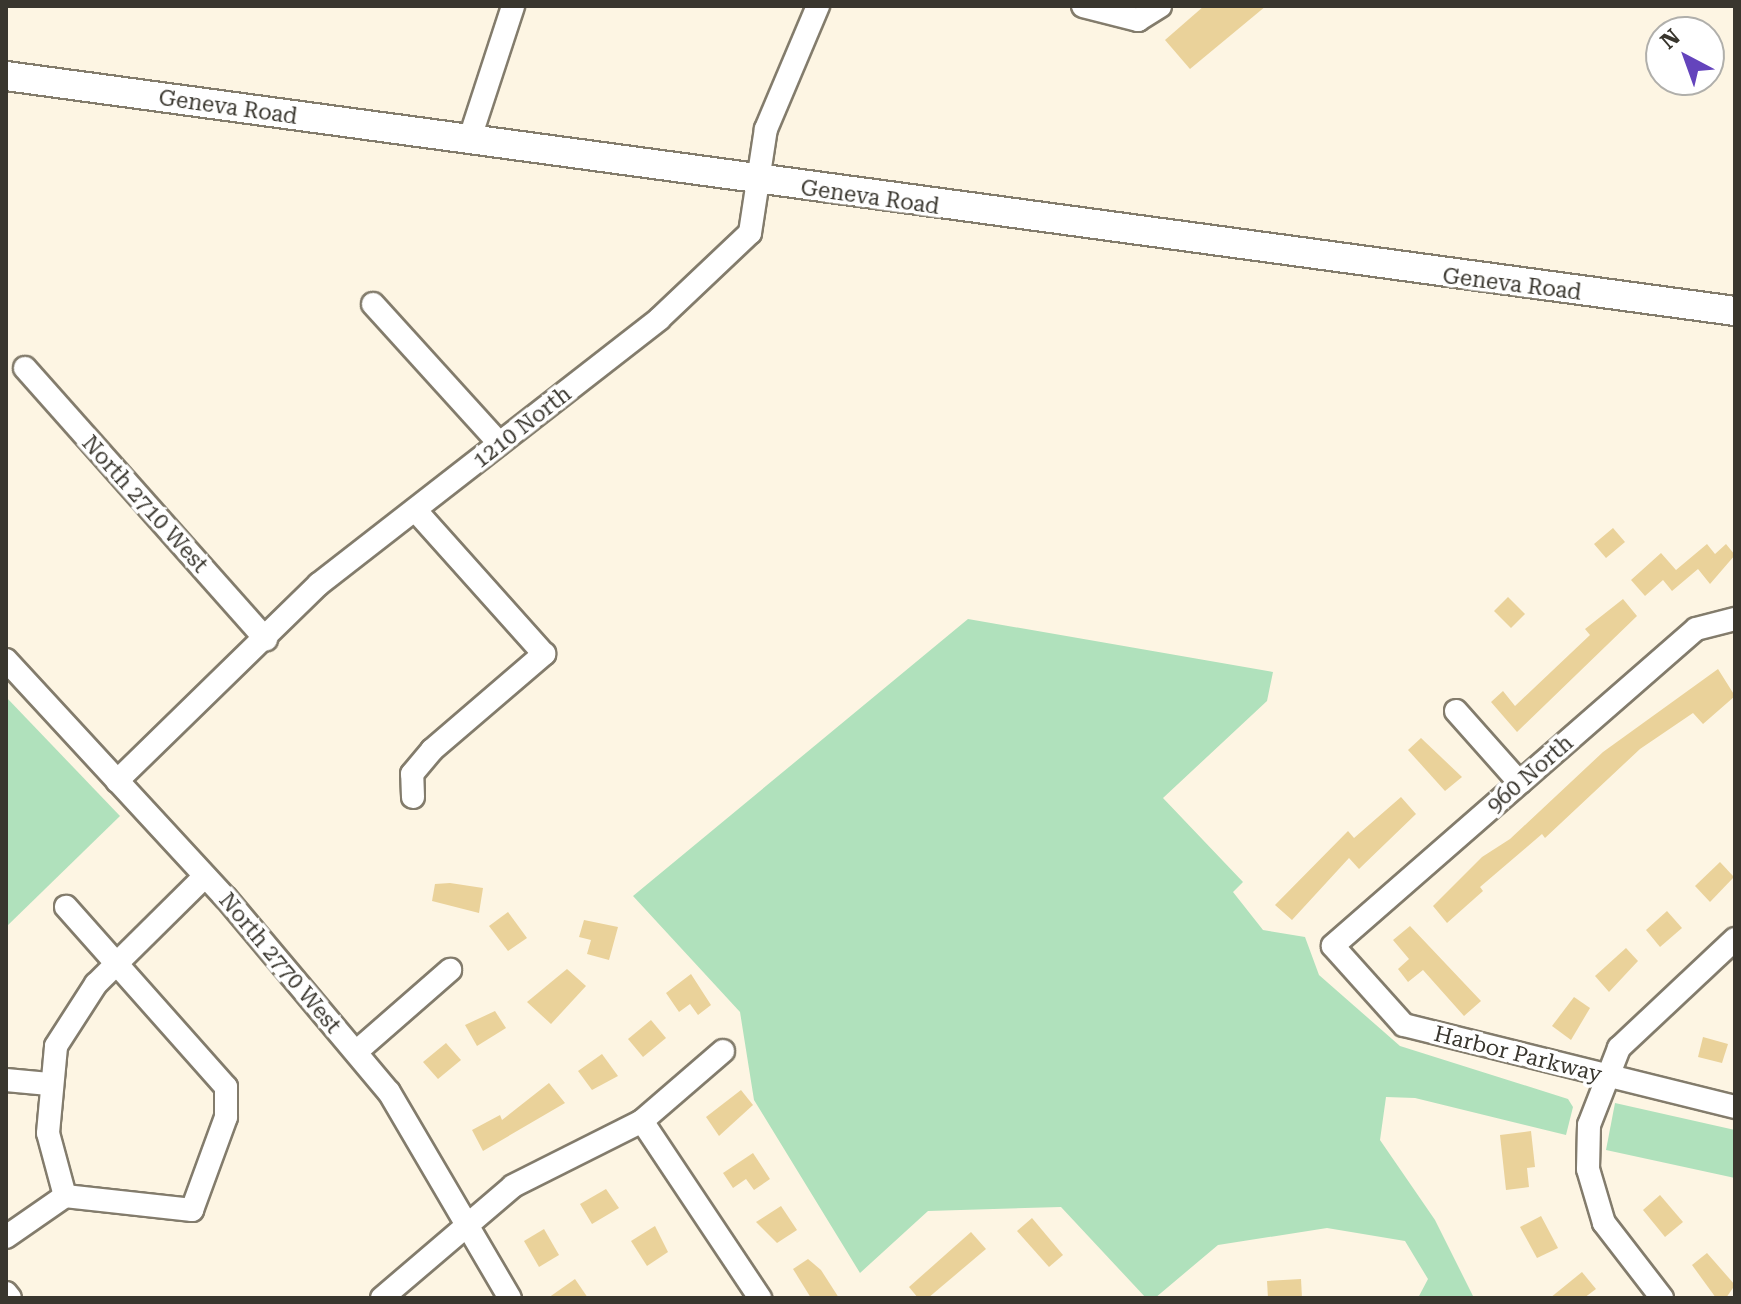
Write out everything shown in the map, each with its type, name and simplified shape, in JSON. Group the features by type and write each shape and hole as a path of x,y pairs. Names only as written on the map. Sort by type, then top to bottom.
{"main road":[{"name":"Geneva Road","path":"6,76 759,182 1735,311"}],"street":[{"path":"469,141 513,6"},
{"name":"1210 North","path":"117,781 319,584 417,512 715,271 750,233 766,129 818,6"},
{"path":"1083,6 1138,20 1160,6"},
{"path":"373,304 499,443"},
{"name":"North 2710 West","path":"25,368 266,639"},
{"path":"413,797 412,774 432,750 544,654 417,512"},
{"name":"960 North","path":"1333,946 1696,629 1735,619"},
{"name":"North 2770 West","path":"6,660 205,876 389,1092 510,1298"},
{"path":"1456,711 1520,783"},
{"path":"65,1196 48,1133 49,1084 70,1020 116,962 205,876"},
{"path":"6,1237 65,1196 192,1210 226,1117 226,1087 66,907"},
{"path":"1662,1298 1618,1247 1593,1196 1589,1125 1619,1048 1649,1015 1735,939"},
{"name":"Harbor Parkway","path":"1333,946 1404,1025 1735,1107"},
{"path":"356,1052 450,970"},
{"path":"382,1298 513,1186 642,1121 723,1051"},
{"path":"6,1080 49,1084"},
{"path":"642,1121 760,1298"},
{"path":"6,1293 10,1298"}],"green space":[{"path":"968,619 1273,672 1267,701 1163,798 1243,882 1233,892 1263,930 1305,937 1319,975 1400,1046 1568,1099 1573,1107 1566,1135 1415,1098 1386,1097 1380,1140 1435,1220 1474,1298 1418,1298 1428,1279 1405,1241 1327,1228 1218,1245 1155,1298 1146,1298 1061,1207 928,1211 860,1273 754,1100 740,1012 633,896"},
{"path":"6,697 120,816 6,927"},
{"path":"1615,1103 1735,1130 1735,1178 1606,1150"}],"building":[{"path":"1204,6 1266,6 1190,69 1165,40"},
{"path":"1613,528 1625,542 1606,558 1594,544"},
{"path":"1707,544 1715,554 1726,544 1735,555 1710,584 1698,569 1672,591 1663,580 1645,596 1631,580 1661,553 1676,570"},
{"path":"1508,597 1525,614 1511,628 1494,611"},
{"path":"1623,599 1637,616 1517,732 1491,702 1503,691 1515,706 1590,635 1585,629"},
{"path":"1718,669 1735,696 1703,724 1693,713 1640,749 1545,838 1542,834 1480,887 1483,891 1447,923 1433,906 1482,857 1510,839 1603,752"},
{"path":"1421,738 1462,777 1445,791 1408,750"},
{"path":"1401,797 1416,814 1359,869 1349,858 1292,920 1275,905 1348,831 1354,838"},
{"path":"1720,862 1734,877 1710,902 1695,886"},
{"path":"435,884 483,888 479,913 432,901"},
{"path":"1667,911 1682,928 1660,947 1646,930"},
{"path":"508,912 527,938 508,951 489,926"},
{"path":"584,920 618,927 609,960 587,954 591,940 579,937"},
{"path":"1410,926 1481,1001 1464,1016 1423,970 1408,982 1398,969 1409,959 1393,940"},
{"path":"1626,948 1638,961 1609,992 1595,976"},
{"path":"567,969 586,986 551,1024 527,1002"},
{"path":"691,974 711,1005 698,1015 690,1004 679,1012 666,993"},
{"path":"1574,997 1590,1008 1571,1040 1552,1026"},
{"path":"495,1011 506,1028 477,1046 465,1025"},
{"path":"651,1020 666,1038 643,1057 628,1039"},
{"path":"1703,1037 1728,1044 1722,1063 1698,1057"},
{"path":"446,1043 461,1060 438,1079 423,1062"},
{"path":"602,1054 618,1076 592,1090 578,1071"},
{"path":"549,1083 565,1103 483,1151 472,1130 500,1115 502,1120"},
{"path":"741,1090 753,1105 719,1136 706,1117"},
{"path":"1531,1131 1535,1167 1527,1168 1529,1187 1506,1190 1500,1135"},
{"path":"753,1153 770,1179 754,1190 746,1179 733,1188 723,1173"},
{"path":"606,1189 619,1208 592,1224 580,1204"},
{"path":"1660,1195 1683,1222 1665,1237 1643,1210"},
{"path":"781,1206 797,1230 777,1243 756,1222"},
{"path":"1541,1216 1558,1248 1537,1258 1520,1227"},
{"path":"1032,1218 1063,1255 1049,1267 1017,1231"},
{"path":"655,1226 668,1252 647,1266 631,1241"},
{"path":"544,1229 559,1255 539,1267 524,1241"},
{"path":"971,1232 986,1249 928,1298 918,1298 909,1287"},
{"path":"1707,1253 1735,1285 1726,1298 1716,1298 1692,1265"},
{"path":"808,1259 821,1270 839,1298 811,1298 793,1269"},
{"path":"1582,1272 1596,1289 1584,1298 1550,1298"},
{"path":"575,1279 588,1298 548,1298"},
{"path":"1301,1279 1302,1298 1268,1298 1267,1281"}]}
